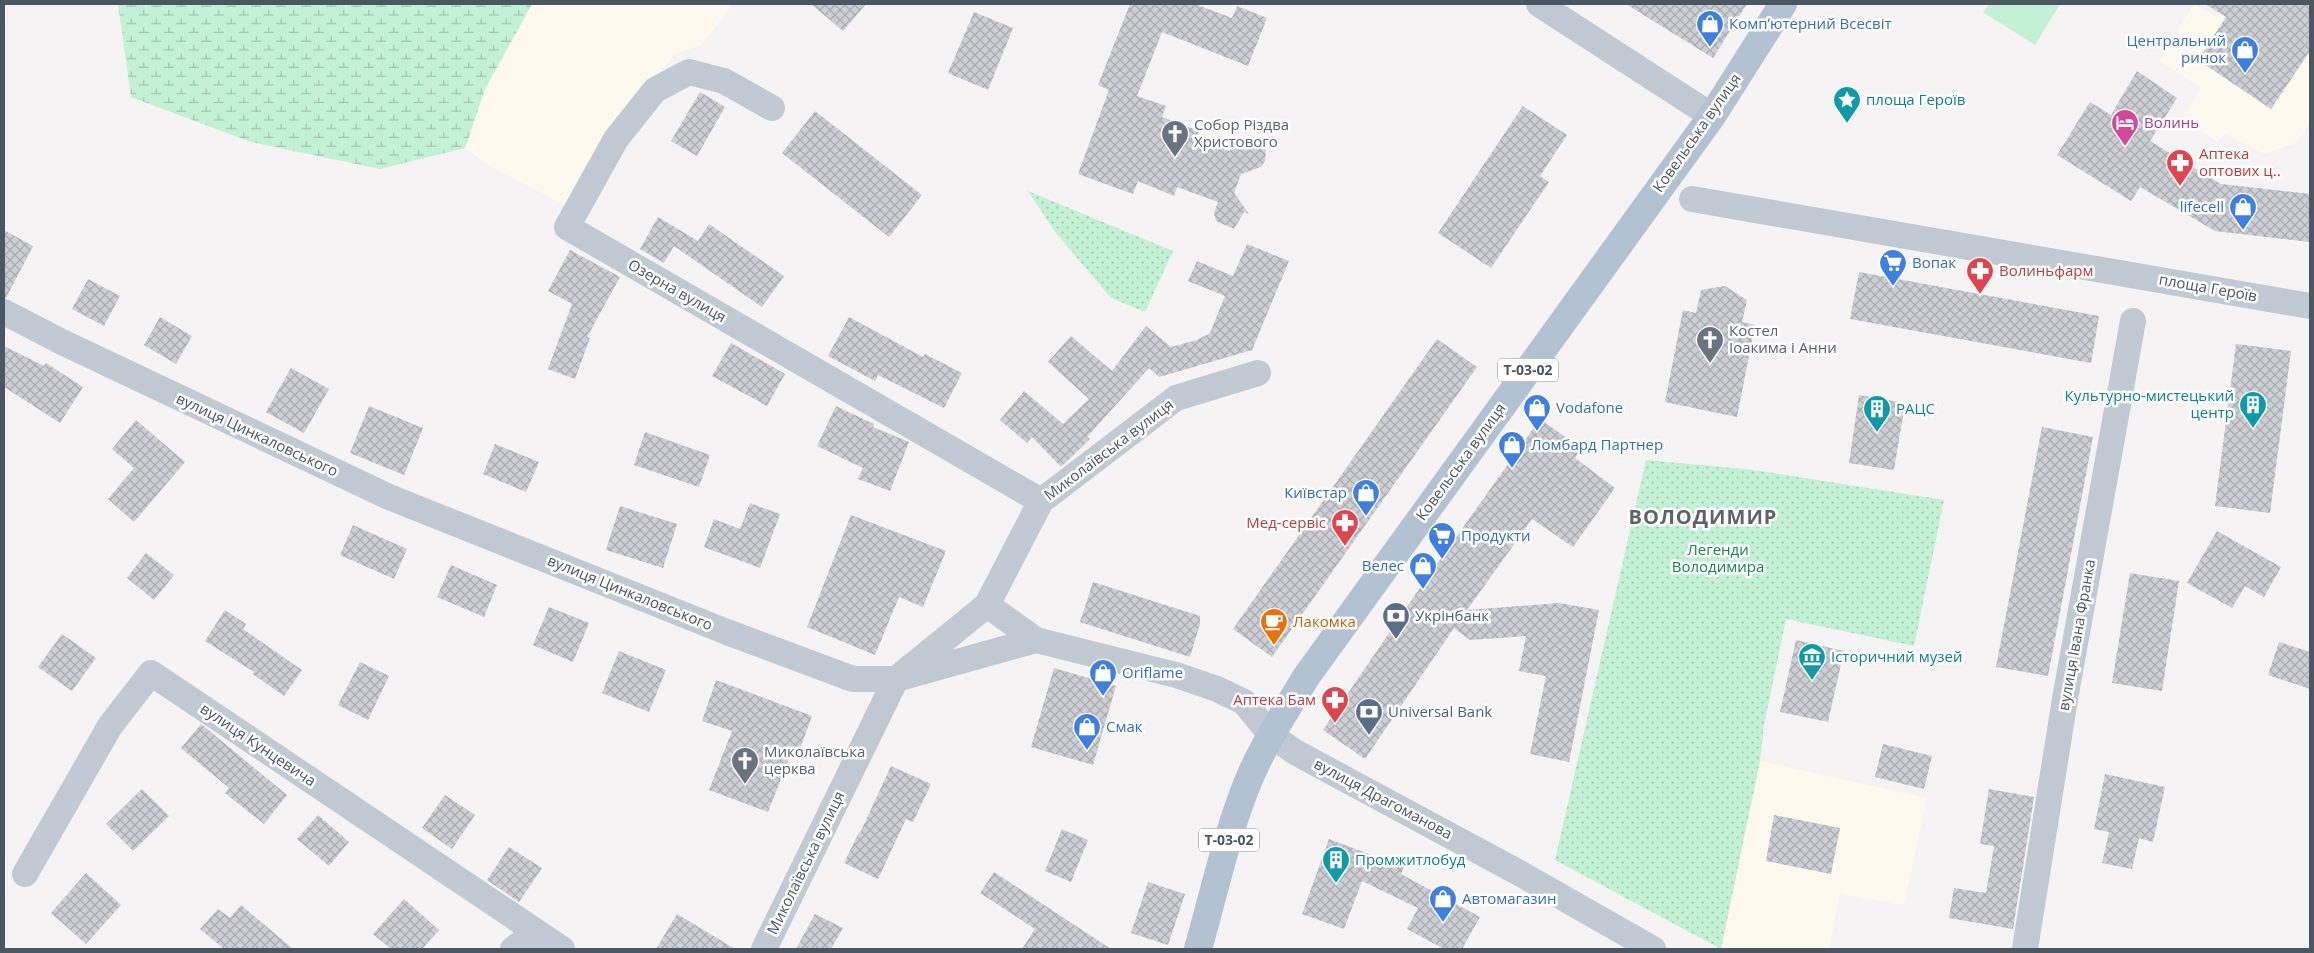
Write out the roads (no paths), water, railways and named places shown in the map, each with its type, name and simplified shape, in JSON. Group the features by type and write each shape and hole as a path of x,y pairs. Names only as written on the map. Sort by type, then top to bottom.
{"main road":[{"name":"Ковельська вулиця","path":"1198,949 1237,811 1253,770 1271,734 1306,677 1712,116 1783,4"}],"street":[{"path":"1539,4 1712,116"},
{"name":"Озерна вулиця","path":"772,108 724,81 689,72 655,90 616,139 567,227 1041,501"},
{"name":"площа Героїв","path":"1692,199 2310,306"},
{"name":"вулиця Цинкаловського","path":"4,312 62,342 389,497 728,632 853,679 896,680 1036,640 1176,674 1217,689 1244,702 1271,734"},
{"name":"вулиця Івана Франка","path":"2025,949 2065,699 2133,321"},
{"name":"Миколаївська вулиця","path":"764,949 896,680 986,605 1041,501 1176,398 1258,373"},
{"path":"986,605 1036,640"},
{"name":"вулиця Кунцевича","path":"25,874 110,726 151,673 562,949"},
{"name":"вулиця Драгоманова","path":"1271,734 1295,752 1523,875 1653,949"},
{"path":"513,949 536,932"}],"place":[{"name":"Компʼютерний Всесвіт","path":"1710,48"},
{"name":"Центральний ринок","path":"2245,74"},
{"name":"площа Героїв","path":"1847,124"},
{"name":"Волинь","path":"2125,147"},
{"name":"Собор Різдва Христового","path":"1175,158"},
{"name":"Аптека оптових ц‥","path":"2180,187"},
{"name":"lifecell","path":"2243,231"},
{"name":"Вопак","path":"1893,287"},
{"name":"Волиньфарм","path":"1980,295"},
{"name":"Костел Іоакима і Анни","path":"1710,364"},
{"name":"Культурно-мистецький центр","path":"2253,429"},
{"name":"Vodafone","path":"1537,432"},
{"name":"РАЦС","path":"1877,433"},
{"name":"Ломбард Партнер","path":"1512,469"},
{"name":"Київстар","path":"1366,517"},
{"name":"Мед-сервіс","path":"1345,547"},
{"name":"Продукти","path":"1442,560"},
{"name":"Велес","path":"1423,590"},
{"name":"Укрінбанк","path":"1396,640"},
{"name":"Лакомка","path":"1274,646"},
{"name":"Історичний музей","path":"1812,681"},
{"name":"Oriflame","path":"1103,697"},
{"name":"Аптека Бам","path":"1335,724"},
{"name":"Universal Bank","path":"1369,736"},
{"name":"Смак","path":"1087,751"},
{"name":"Миколаївська церква","path":"745,785"},
{"name":"Промжитлобуд","path":"1336,884"},
{"name":"Автомагазин","path":"1443,923"}],"district":[{"name":"ВОЛОДИМИР","path":"1703,517"}],"park label":[{"name":"Легенди Володимира","path":"1718,558"}]}
